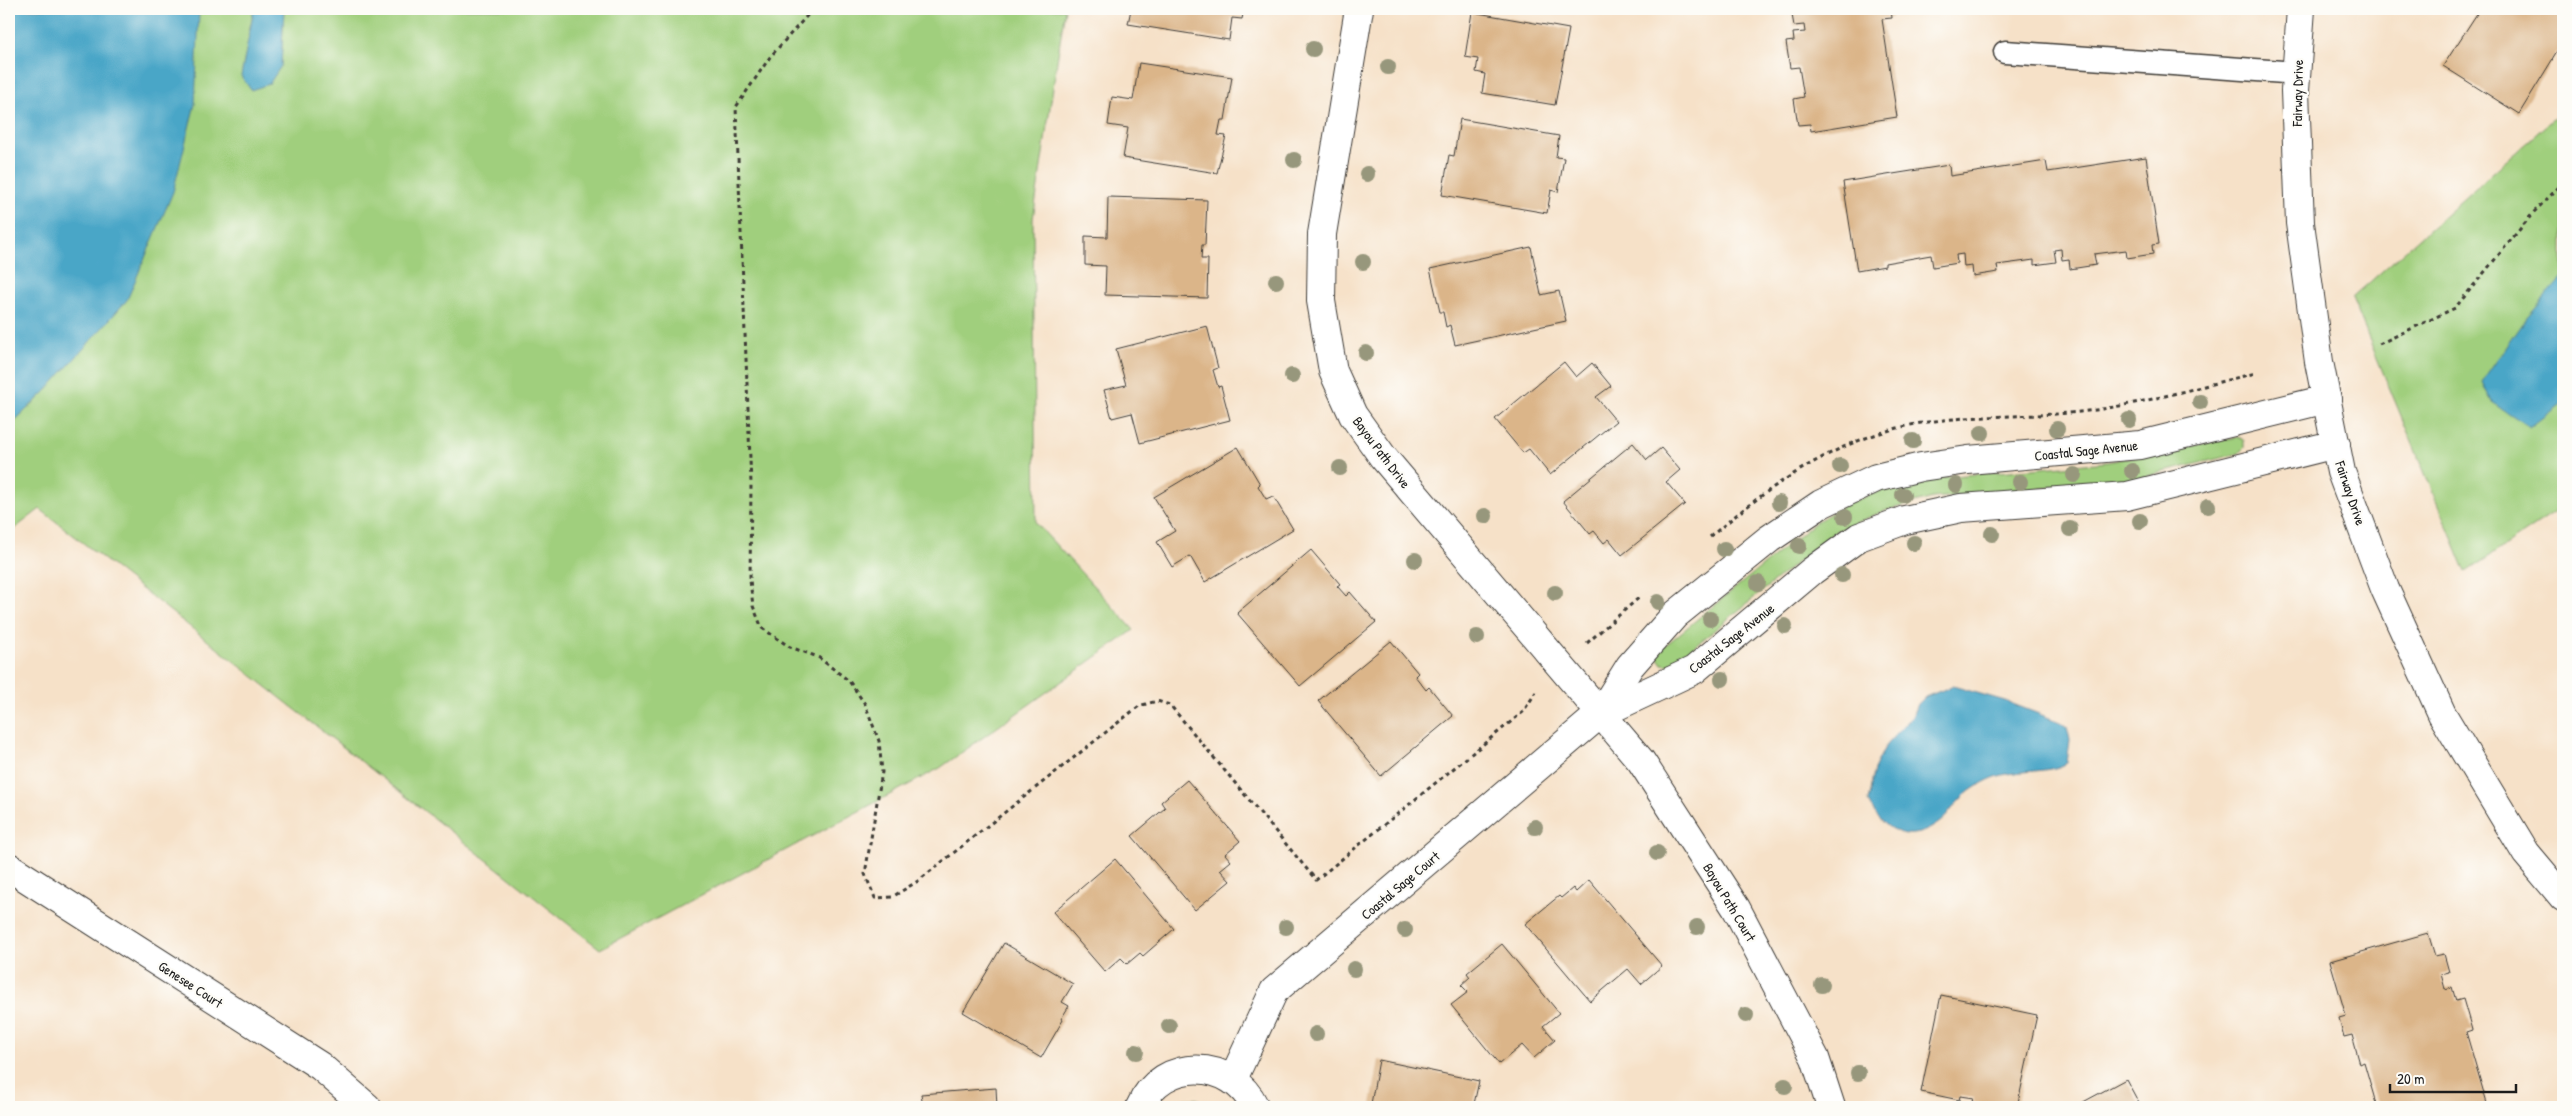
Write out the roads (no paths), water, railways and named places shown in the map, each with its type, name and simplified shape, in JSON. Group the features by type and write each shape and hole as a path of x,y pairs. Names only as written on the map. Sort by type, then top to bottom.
{"street":[{"name":"Bayou Path Drive","path":"1359,9 1322,234 1321,301 1333,371 1353,415 1383,457 1600,714"},
{"name":"Fairway Drive","path":"2300,9 2296,73 2300,223 2319,362 2341,472 2385,589 2442,714 2526,853 2563,897"},
{"name":"Coastal Sage Avenue","path":"1600,714 1630,666 1675,615 1769,539 1821,504 1876,478 1921,467 1968,460 2140,445 2327,399"},
{"name":"Coastal Sage Avenue","path":"1600,714 1694,670 1812,571 1859,537 1905,520 1962,508 2127,496 2336,444"},
{"name":"Coastal Sage Court","path":"1233,1080 1274,991 1600,714"},
{"name":"Bayou Path Court","path":"1600,714 1641,761 1736,908 1815,1058 1831,1107"},
{"name":"Genesee Court","path":"9,867 320,1066 367,1107"},
{"path":"1140,1107 1144,1098 1158,1083 1175,1073 1195,1069 1215,1071 1233,1080 1250,1095 1255,1107"}],"lane":[{"path":"2005,52 2296,73"}],"water":[{"path":"9,9 198,9 199,13 195,104 173,192 127,300 44,393 9,426"},
{"path":"254,9 284,9 281,66 269,84 251,90 241,76"},
{"path":"2563,277 2563,402 2530,427 2492,402 2482,381 2525,319"},
{"path":"1953,686 2005,701 2060,722 2067,727 2070,740 2067,763 2052,769 2011,773 1993,778 1969,791 1943,820 1929,829 1908,834 1899,832 1890,828 1882,821 1868,802 1874,769 1886,745 1912,717 1916,706 1925,697"}]}
